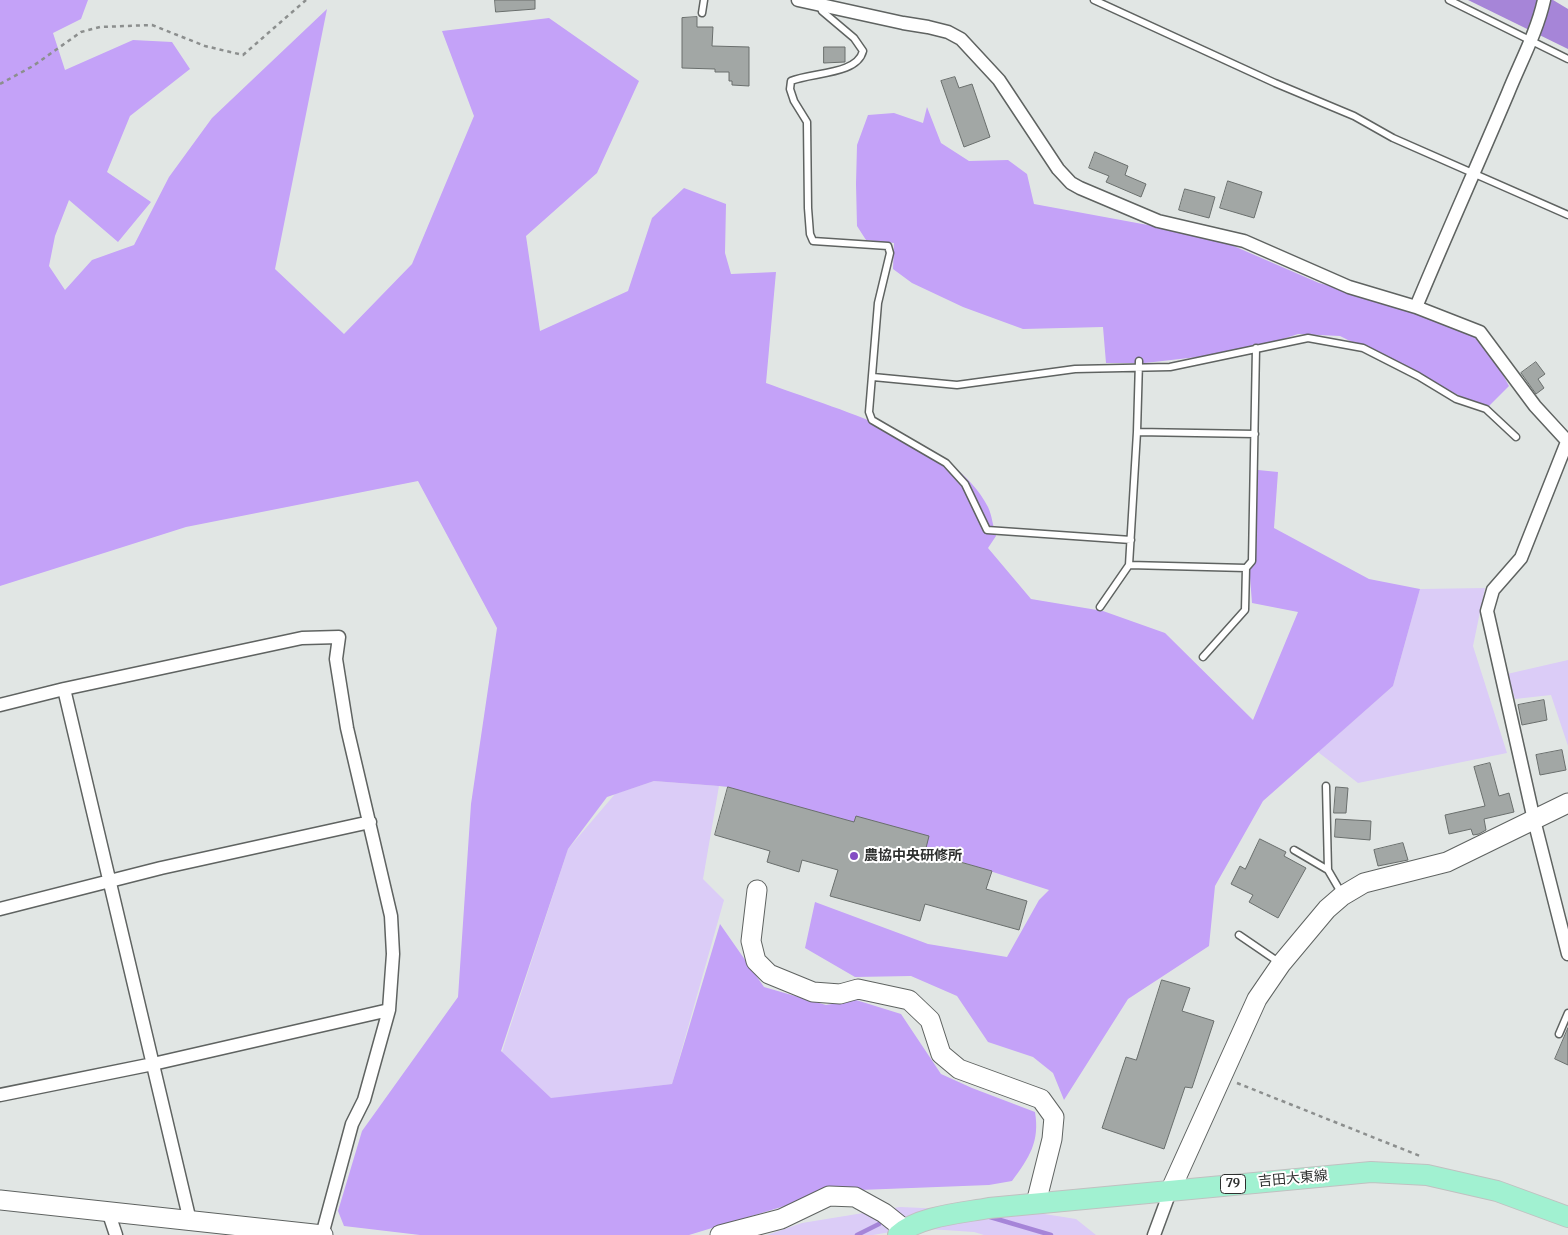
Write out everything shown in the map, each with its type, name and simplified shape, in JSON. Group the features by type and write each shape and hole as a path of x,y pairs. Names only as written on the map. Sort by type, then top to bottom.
{"main road":[{"name":"吉田大東線","path":"901,1232 942,1216 1036,1203 1171,1189 1371,1172 1427,1175 1497,1191 1568,1217"}],"street":[{"path":"798,0 903,23 928,26 948,32 961,39 999,80 1058,169 1071,183 1080,188 1158,221 1244,240 1349,287 1416,307 1480,332 1534,406 1568,442 1521,558 1493,590 1487,611 1534,820 1568,954"},
{"path":"1416,307 1447,231 1475,172 1531,37 1543,2"},
{"path":"0,705 64,689 302,638 339,637 336,659 345,715 392,916 393,954 389,1010 364,1100 352,1124 322,1235 0,1200"},
{"path":"64,689 190,1221"},
{"path":"1154,1235 1171,1189 1257,999 1305,934 1342,896 1364,883 1447,862 1568,804"},
{"path":"0,909 230,852 370,822"},
{"path":"757,890 750,941 756,961 770,974 813,992 840,994 858,989 909,1000 930,1020 941,1054 959,1068 1041,1098 1054,1116 1052,1139 1036,1203"},
{"path":"0,1095 153,1064 389,1010"},
{"path":"720,1235 782,1219 829,1196 855,1197 884,1213 901,1232"},
{"path":"108,1211 116,1235"}],"lane":[{"path":"702,13 704,0"},
{"path":"1094,0 1274,83 1354,116 1393,138 1475,172 1568,215"},
{"path":"1449,0 1531,37 1568,59"},
{"path":"820,5 822,11 854,38 863,51 862,57 852,66 791,80 790,89 794,101 807,122 808,208 810,234 813,241 820,243 857,242 888,246 890,253 878,303 869,412 872,420 946,463 965,484 987,530 1130,540"},
{"path":"873,376 957,385 1075,369 1139,364 1170,367 1308,338 1363,348 1418,376 1456,399 1486,409 1516,437"},
{"path":"1203,657 1245,610 1246,568 1252,561 1256,348"},
{"path":"1100,607 1129,565 1139,364"},
{"path":"1137,432 1255,434"},
{"path":"1129,565 1246,568"},
{"path":"1326,786 1328,870 1342,896"},
{"path":"1294,850 1328,870"},
{"path":"1239,935 1281,964"},
{"path":"1558,1034 1568,1013"}],"path":[{"path":"0,84 33,66 82,32 100,28 152,25 205,46 243,55 306,0"},
{"path":"1222,1076 1423,1158"}],"shaded area":[{"path":"0,0 88,0 81,19 53,33 65,70 133,40 172,42 190,69 130,116 107,172 151,202 118,242 69,200 55,236 49,266 65,290 92,260 134,245 169,177 212,118 327,9 275,269 344,334 412,264 474,116 442,31 549,18 639,81 597,173 526,236 540,331 628,291 652,218 684,188 726,204 725,253 731,274 776,272 766,383 889,429 921,445 949,463 972,483 988,507 996,536 988,548 1031,599 1103,611 1165,633 1253,720 1298,612 1252,603 1249,564 1254,564 1258,470 1278,472 1274,528 1369,579 1420,589 1393,686 1263,801 1215,886 1209,946 1128,999 1064,1100 1053,1073 1033,1057 988,1042 957,996 911,976 855,977 805,948 815,902 928,944 1007,957 1039,900 1049,890 728,787 719,786 654,781 607,797 568,849 501,1051 551,1098 672,1084 720,924 764,987 826,1005 856,1000 901,1014 941,1074 1035,1112 1036,1132 1032,1149 1012,1181 989,1185 834,1191 689,1235 420,1235 344,1226 338,1211 362,1131 458,997 471,804 497,628 418,481 186,527 0,586"},
{"path":"1468,0 1553,0 1568,9 1568,49"},
{"path":"927,107 941,143 969,161 1008,160 1027,174 1034,204 1213,237 1319,283 1473,329 1494,358 1509,386 1486,409 1340,336 1298,334 1262,346 1232,353 1145,363 1106,363 1103,327 1023,329 963,307 912,283 893,269 894,243 866,240 857,226 857,145 868,115 894,113 923,123"},
{"path":"1485,588 1473,646 1507,753 1358,783 1318,752 1393,686 1420,589"},
{"path":"1568,660 1568,746 1551,695 1515,699 1507,674"},
{"path":"654,781 719,786 703,879 724,900 672,1084 539,1100 502,1052 568,849 615,794"},
{"path":"900,1207 1038,1213 1076,1219 1096,1235 984,1235 974,1232 914,1228 873,1235 767,1235 802,1223"}],"building":[{"path":"495,0 535,0 535,9 496,12"},
{"path":"697,17 697,27 713,27 712,46 749,47 749,86 732,85 732,81 729,81 729,72 715,72 715,69 682,68 682,18"},
{"path":"824,47 845,47 845,62 824,63"},
{"path":"955,77 959,88 972,84 990,137 964,147 941,81"},
{"path":"1095,152 1128,166 1125,175 1146,184 1141,197 1106,182 1109,176 1089,168"},
{"path":"1228,181 1262,192 1254,218 1220,208"},
{"path":"1185,189 1215,197 1209,218 1179,210"},
{"path":"1536,362 1545,374 1538,379 1544,388 1536,394 1521,373"},
{"path":"1544,700 1547,720 1522,725 1518,705"},
{"path":"1562,750 1566,770 1540,775 1536,755"},
{"path":"1490,763 1499,796 1509,793 1514,812 1484,819 1486,830 1479,834 1473,835 1471,829 1449,834 1445,815 1485,806 1474,767"},
{"name":"農協中央研修所","path":"728,787 854,822 856,816 929,836 925,852 992,871 986,889 1027,901 1019,930 925,904 920,921 830,896 838,870 802,860 799,872 767,862 770,851 715,835"},
{"path":"1336,787 1348,788 1346,813 1334,813"},
{"path":"1336,819 1371,821 1370,840 1335,837"},
{"path":"1260,839 1286,852 1284,856 1306,868 1278,918 1249,902 1253,895 1231,884 1240,866 1245,869"},
{"path":"1403,843 1408,860 1378,866 1374,850"},
{"path":"1162,980 1190,988 1182,1011 1214,1021 1192,1088 1185,1087 1164,1149 1102,1128 1126,1057 1136,1060"},
{"path":"1568,1028 1568,1065 1555,1059"}],"waterway":[{"path":"990,1217 1051,1235"},
{"path":"857,1235 879,1224"}],"place":[{"name":"農協中央研修所","path":"854,856"}]}
